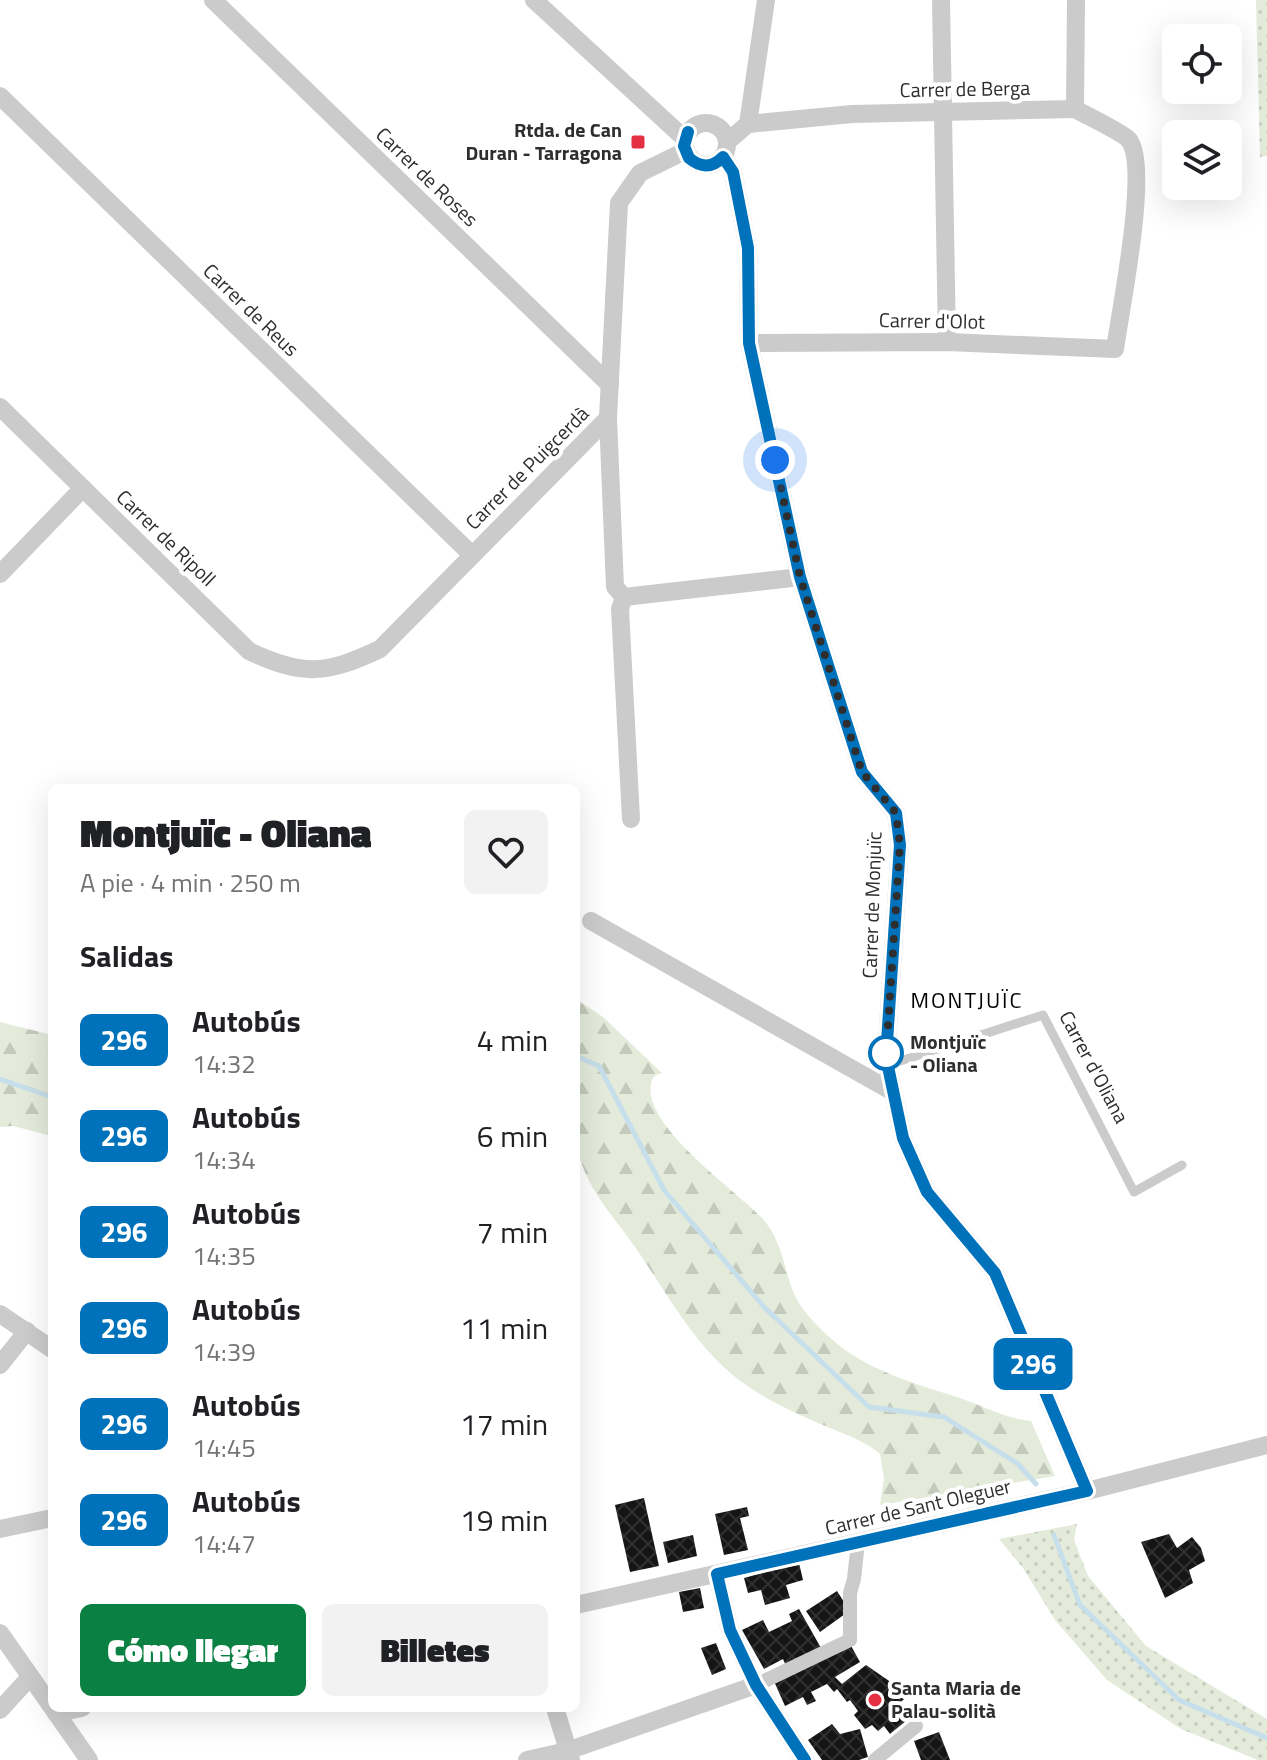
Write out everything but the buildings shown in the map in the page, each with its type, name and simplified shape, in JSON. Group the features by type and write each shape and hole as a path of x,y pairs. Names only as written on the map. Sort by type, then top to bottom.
{"street":[{"name":"Carrer de Roses","path":"213,0 610,385"},
{"path":"534,0 685,145 695,163 704,166 711,165 748,124 766,0"},
{"path":"941,0 947,342"},
{"path":"1075,109 1076,0"},
{"name":"Carrer de Reus","path":"0,96 472,555"},
{"name":"Carrer de Berga","path":"748,124 852,114 1075,109"},
{"name":"Carrer d'Olot","path":"749,343 947,342 1115,349 1133,229 1137,161 1129,140 1075,109"},
{"path":"685,145 691,129 704,123 718,127 725,150"},
{"name":"Carrer de Puigcerdà","path":"318,669 345,665 380,649 608,418 619,203 640,173 685,145"},
{"name":"Carrer de Monjuïc","path":"725,150 733,172 748,248 749,343 800,577 862,772 896,813 900,845 886,1057 903,1138 927,1192 995,1273 1087,1491"},
{"name":"Carrer de Ripoll","path":"0,407 249,651 280,666 318,669"},
{"path":"608,418 615,587 624,597"},
{"path":"0,574 83,488"},
{"path":"624,597 800,577"},
{"path":"624,597 620,609 631,819"},
{"path":"591,921 893,1092"},
{"path":"0,1314 48,1346"},
{"path":"0,1365 27,1331"},
{"name":"Carrer de Sant Oleguer","path":"580,1604 1087,1491 1267,1445"},
{"path":"0,1529 48,1519"},
{"path":"527,1760 569,1756 756,1685 850,1640 850,1593 858,1542"},
{"path":"717,1574 730,1630 756,1685 805,1760"},
{"path":"0,1633 48,1702"},
{"path":"0,1710 30,1677"},
{"path":"61,1712 56,1713 89,1760"},
{"path":"556,1712 569,1756"},
{"path":"875,1760 916,1726"}],"lane":[{"name":"Carrer d'Oliana","path":"888,1065 1043,1015 1134,1192 1182,1165"}],"green space":[{"path":"1256,0 1267,0 1267,156 1260,157"},
{"path":"580,1002 603,1017 662,1073 654,1076 651,1093 657,1112 689,1152 769,1227 779,1246 795,1296 821,1329 840,1346 870,1365 1007,1416 1031,1421 1055,1476 880,1505 884,1478 880,1454 860,1441 765,1397 718,1361 688,1326 586,1173 580,1159"},
{"path":"0,1022 48,1034 48,1135 13,1126 0,1127"},
{"path":"1077,1524 1074,1540 1088,1576 1146,1646 1267,1719 1267,1760 1258,1760 1181,1729 1107,1680 1055,1620 1023,1568 999,1539"}],"waterway":[{"path":"580,1058 599,1066 664,1190 764,1307 869,1407 944,1417 1018,1464 1036,1484"},
{"path":"0,1079 48,1096"},
{"path":"1054,1535 1080,1605 1179,1700 1267,1738"}],"bus line":[{"name":"296","path":"688,132 684,146 689,158 704,166 723,157 733,172 748,248 749,343 800,577 862,772 896,813 900,845 886,1057 903,1138 927,1192 995,1273 1087,1491 717,1574 730,1630 756,1685 805,1760"}],"place":[{"name":"Rtda. de Can Duran - Tarragona","path":"638,142"},
{"name":"Montjuïc - Oliana","path":"886,1053"},
{"name":"Santa Maria de Palau-solità","path":"875,1700"}],"district":[{"name":"MONTJUÏC","path":"967,1000"}],"route":[{"path":"775,460 800,577 862,772 896,813 900,845 886,1057 886,1053"}]}
